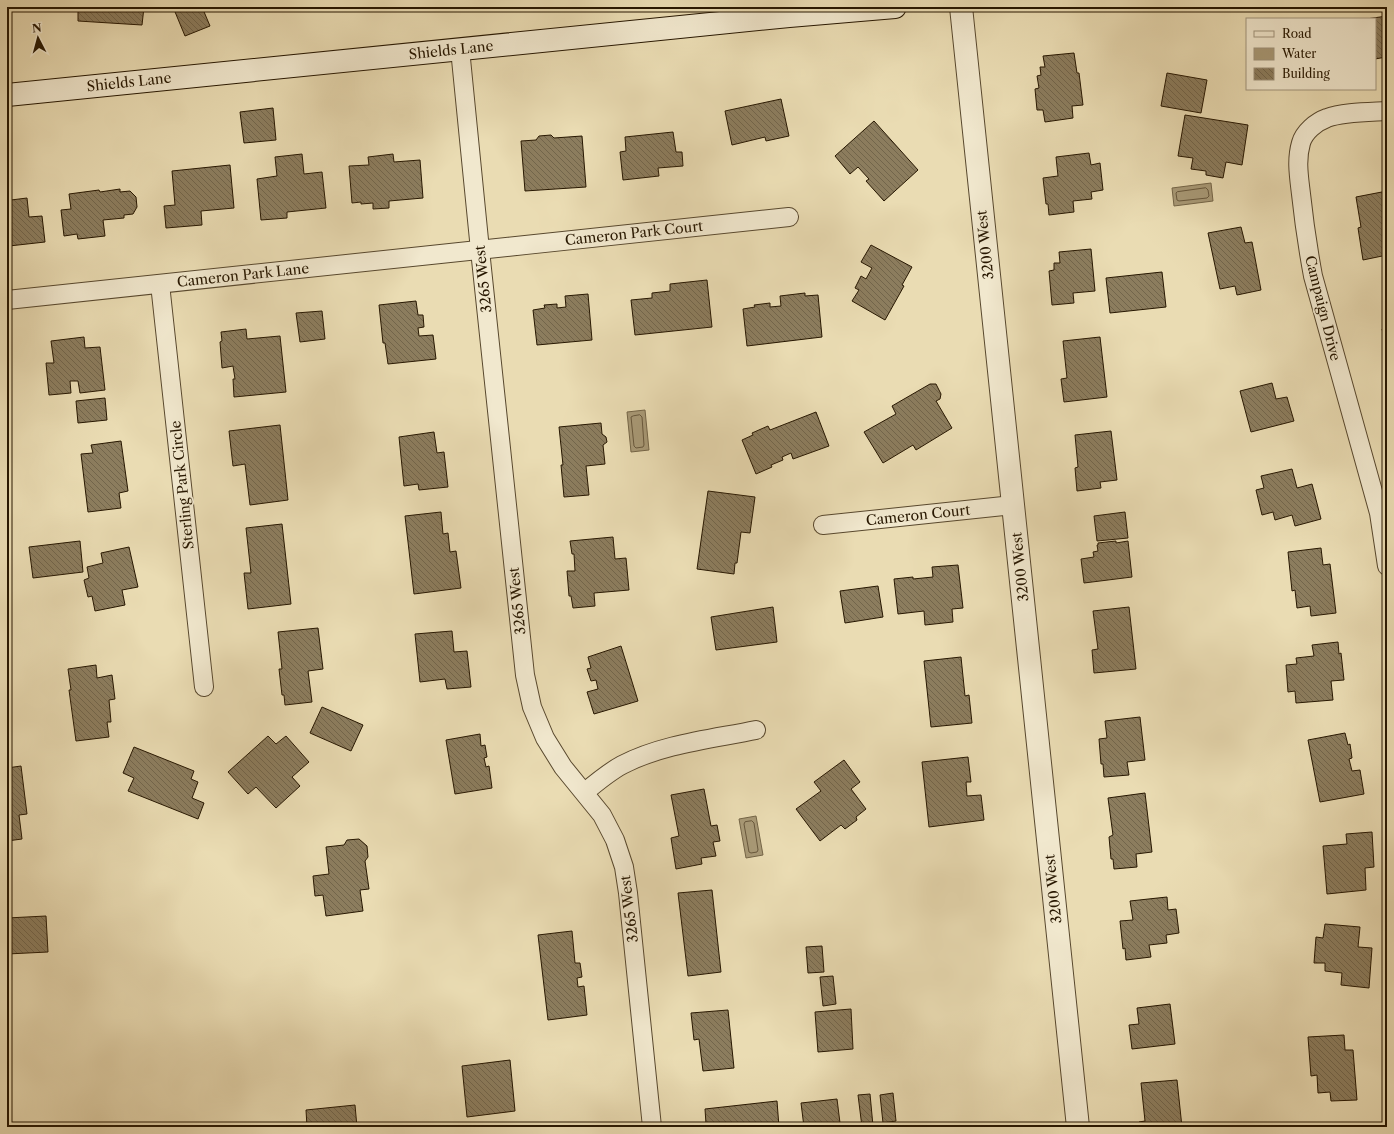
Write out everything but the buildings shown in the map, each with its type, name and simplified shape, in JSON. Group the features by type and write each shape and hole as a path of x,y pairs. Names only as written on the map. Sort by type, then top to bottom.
{"street":[{"name":"Shields Lane","path":"7,95 895,7"},
{"name":"3200 West","path":"961,7 1078,1127"},
{"name":"3265 West","path":"460,49 525,675 532,707 545,738 563,767 585,792 602,815 615,840 624,867 652,1127"},
{"name":"Campaign Drive","path":"1387,111 1327,118 1317,123 1308,131 1301,141 1298,154 1298,168 1306,238 1313,276 1378,513 1387,566"},
{"name":"Cameron Park Court","path":"480,250 789,217"},
{"name":"Cameron Park Lane","path":"7,300 480,250"},
{"name":"Sterling Park Circle","path":"160,284 204,687"},
{"name":"Cameron Court","path":"823,525 1013,505"},
{"path":"585,792 622,765 643,755 666,748 756,730"}],"water":[{"path":"1211,183 1213,201 1174,206 1172,188"},
{"path":"645,410 649,450 631,452 627,412"},
{"path":"756,816 763,855 746,858 739,819"}]}
